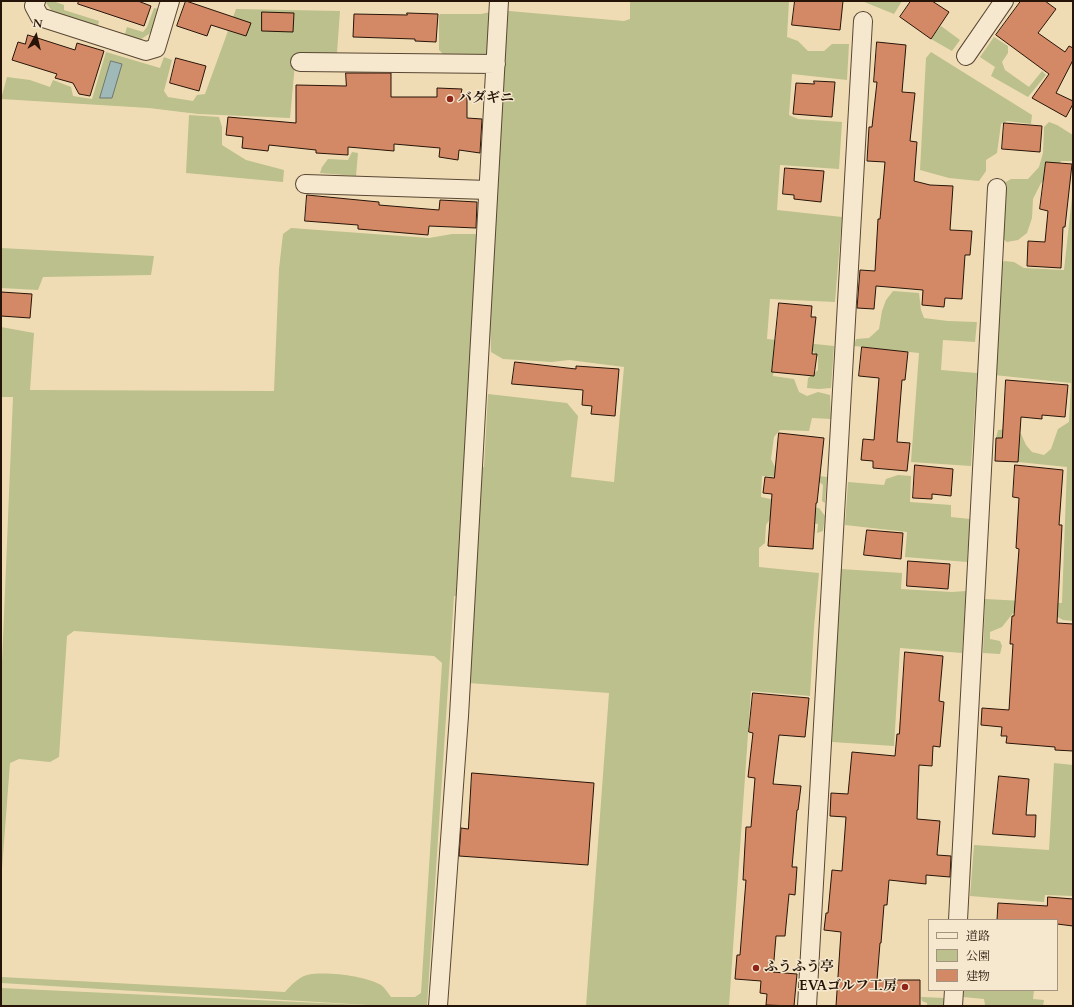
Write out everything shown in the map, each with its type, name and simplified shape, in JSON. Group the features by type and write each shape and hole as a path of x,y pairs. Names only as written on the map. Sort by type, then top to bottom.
{"street":[{"path":"36,1 34,6 40,17 146,51 156,48 170,1"},
{"path":"438,1006 459,716 499,1"},
{"path":"966,56 1004,1"},
{"path":"807,1006 862,21"},
{"path":"300,62 496,64"},
{"path":"305,184 488,190"},
{"path":"958,919 997,188"},
{"path":"953,1006 954,991"}],"green space":[{"path":"47,1 53,1 64,5 64,10 99,21 97,29 55,15 46,3"},
{"path":"630,1 789,1 787,37 798,41 808,51 824,51 832,44 849,44 847,80 792,74 789,115 798,119 842,122 839,169 780,165 777,210 842,217 835,302 770,299 767,339 834,346 831,388 807,388 808,378 818,370 818,357 813,351 777,347 773,376 794,379 799,392 807,396 818,392 830,395 831,419 812,418 809,431 780,430 774,437 771,459 775,467 794,473 827,477 825,503 822,501 823,485 816,479 762,476 761,497 775,500 780,504 819,508 825,516 823,531 817,533 818,524 770,519 766,525 765,543 759,548 759,567 819,573 810,696 751,691 729,1006 586,1006 609,693 468,683 471,597 454,596 427,1006 384,1006 1,983 1,977 285,992 295,982 304,976 315,974 335,974 356,977 374,982 381,985 391,997 415,997 421,993 442,663 434,656 74,631 67,636 59,757 50,762 19,759 10,763 1,882 1,687 13,397 1,397 1,327 34,333 30,390 274,391 279,269 283,234 291,228 429,238 452,234 477,234 489,228 499,64 482,56 443,54 439,50 440,14 481,14 495,11 509,11 624,21 630,19","holes":["490,323 491,352 503,359 552,362 569,360 624,367 614,482 571,477 578,416 567,403 488,394 484,467 467,465"]},
{"path":"862,1 902,1 894,14"},
{"path":"154,8 159,9 152,32 138,41 124,37 127,27 143,32 147,27"},
{"path":"236,9 340,11 337,53 296,53 290,118 198,114 149,108 1,99 7,77 30,80 50,87 53,80 71,87 73,96 92,99 106,52 160,68 164,57 172,60 164,91 168,97 193,101 197,95 205,94"},
{"path":"941,26 960,40 952,51 931,39"},
{"path":"994,37 1008,46 1008,53 1002,62 1005,70 1029,87 1042,71 1046,75 1028,97 991,76 995,67 980,57"},
{"path":"931,52 1032,115 1031,124 1007,121 1001,124 997,153 986,160 986,171 979,181 949,178 920,170 926,58"},
{"path":"189,115 219,117 222,127 222,145 246,160 284,170 283,182 186,173"},
{"path":"1049,122 1073,135 1073,161 1061,161 1057,172 1041,183 1033,199 1032,218 1027,233 1018,240 1007,242 998,235 1004,183 1011,179 1028,179 1039,167 1043,153 1044,127"},
{"path":"352,152 358,153 356,176 320,173 322,167 328,159 348,160"},
{"path":"1073,188 1073,621 1063,620 1052,614 1013,613 1002,627 990,632 990,639 1000,641 1002,646 1000,654 983,653 985,599 1062,603 1067,467 1018,462 1019,439 996,438 998,430 1011,429 1021,434 1026,445 1032,452 1044,455 1051,449 1058,429 1069,422 1071,383 994,375 1000,267 1004,261 1014,262 1024,268 1064,270"},
{"path":"1,248 154,256 151,275 43,277 38,290 1,288"},
{"path":"893,291 919,293 921,310 924,318 977,322 975,342 943,340 941,370 977,373 971,466 911,462 919,353 854,346 856,339 869,338 879,329 882,311 886,300"},
{"path":"898,475 911,476 910,502 951,505 951,517 970,519 967,562 905,557 907,532 845,525 848,482 884,485 886,479"},
{"path":"841,569 902,573 901,589 952,592 966,591 962,653 900,648 894,746 832,742 836,637"},
{"path":"1054,763 1073,765 1073,896 1045,895 1044,902 970,896 974,845 1049,850"},
{"path":"1,988 384,1006 1,1006"},
{"path":"964,991 1034,991 1033,999 1044,1000 1043,1006 985,1005 984,999 963,997"},
{"path":"921,997 946,998 945,1006 927,1006 927,1003 922,1001"}],"water":[{"path":"111,61 122,64 112,98 100,98"}],"building":[{"path":"79,1 138,1 151,6 144,26 78,4"},
{"path":"186,1 251,23 246,36 211,25 207,36 177,26"},
{"path":"795,1 843,1 840,30 792,25"},
{"path":"911,1 932,1 949,12 931,39 900,17"},
{"path":"1021,1 1045,1 1056,9 1038,33 1065,52 1069,46 1073,48 1073,60 1056,93 1073,101 1073,104 1066,117 1032,98 1049,74 996,35"},
{"path":"262,12 294,13 293,32 262,31"},
{"path":"407,13 438,14 436,42 415,41 415,39 353,37 354,14 407,15"},
{"path":"28,35 75,50 77,43 104,51 90,96 79,94 73,83 55,78 57,74 12,60 18,42 25,44"},
{"path":"877,42 906,45 902,92 915,93 910,141 917,142 914,181 930,185 953,186 950,230 972,231 970,255 965,255 962,299 945,298 944,307 922,305 923,290 876,286 874,309 857,308 860,270 875,271 878,219 880,219 885,162 867,161 869,127 872,127 877,82 874,82"},
{"path":"176,58 206,66 199,91 170,83"},
{"path":"346,73 391,73 391,97 437,97 437,88 462,89 461,94 467,95 467,118 482,119 480,153 459,150 458,160 439,157 440,148 394,144 394,151 348,147 348,155 316,153 316,150 269,145 268,151 242,148 243,137 226,135 228,117 296,123 296,85 346,86"},
{"path":"814,81 835,82 832,117 793,114 796,83 814,84"},
{"path":"1004,123 1042,126 1040,152 1002,149"},
{"path":"1046,162 1072,164 1065,227 1063,227 1061,268 1027,266 1028,241 1045,242 1048,211 1040,209"},
{"path":"785,168 824,171 821,202 794,199 794,195 783,194"},
{"path":"307,195 379,202 379,205 439,210 440,200 477,202 476,228 429,226 428,235 358,229 358,225 305,221"},
{"path":"1,292 32,294 30,318 1,316"},
{"path":"779,303 812,306 811,317 816,317 812,354 817,354 814,376 772,372"},
{"path":"862,347 908,352 905,380 902,380 897,442 910,443 907,471 873,468 873,461 861,460 863,439 874,440 879,378 859,376"},
{"path":"515,362 576,369 576,366 619,369 615,416 591,414 592,406 582,405 583,390 512,384"},
{"path":"1006,380 1068,385 1065,417 1042,415 1042,419 1021,417 1018,462 995,461 996,438 1002,438"},
{"path":"779,433 824,438 816,503 813,549 768,546 772,494 763,493 765,477 774,478"},
{"path":"915,465 953,469 951,496 932,494 932,499 913,498"},
{"path":"1015,465 1063,470 1059,525 1062,525 1057,623 1073,624 1073,751 1055,750 1055,747 1006,743 1007,736 1001,736 1002,727 981,725 982,708 1009,710 1013,644 1010,644 1012,616 1014,616 1019,549 1016,548 1019,498 1013,497"},
{"path":"867,530 903,533 901,559 864,555"},
{"path":"908,561 950,564 948,589 907,586"},
{"path":"905,652 943,656 939,701 944,702 940,747 933,746 932,766 919,765 917,819 940,821 937,855 951,856 950,877 926,875 926,884 889,880 887,905 884,905 877,980 920,980 920,1006 836,1006 841,932 824,930 826,913 828,913 832,870 842,871 846,817 830,816 831,793 848,794 852,752 895,756 897,734 899,734"},
{"path":"753,693 809,698 805,737 779,735 773,784 801,786 797,810 792,867 797,867 795,895 789,894 785,936 776,936 773,972 797,974 794,1006 766,1005 767,994 760,993 761,981 735,979 737,955 740,955 746,880 743,880 746,827 751,827 755,778 748,777 753,733 749,732"},
{"path":"472,773 594,783 588,865 459,856 461,828 468,829"},
{"path":"999,776 1029,779 1026,815 1036,815 1035,837 993,834"},
{"path":"1048,897 1073,899 1073,926 1058,924 1058,919 997,919 998,903 1047,906"}],"place":[{"name":"バダギニ","path":"450,99"},
{"name":"ふうふう亭","path":"756,968"},
{"name":"EVAゴルフ工房","path":"905,987"}]}
